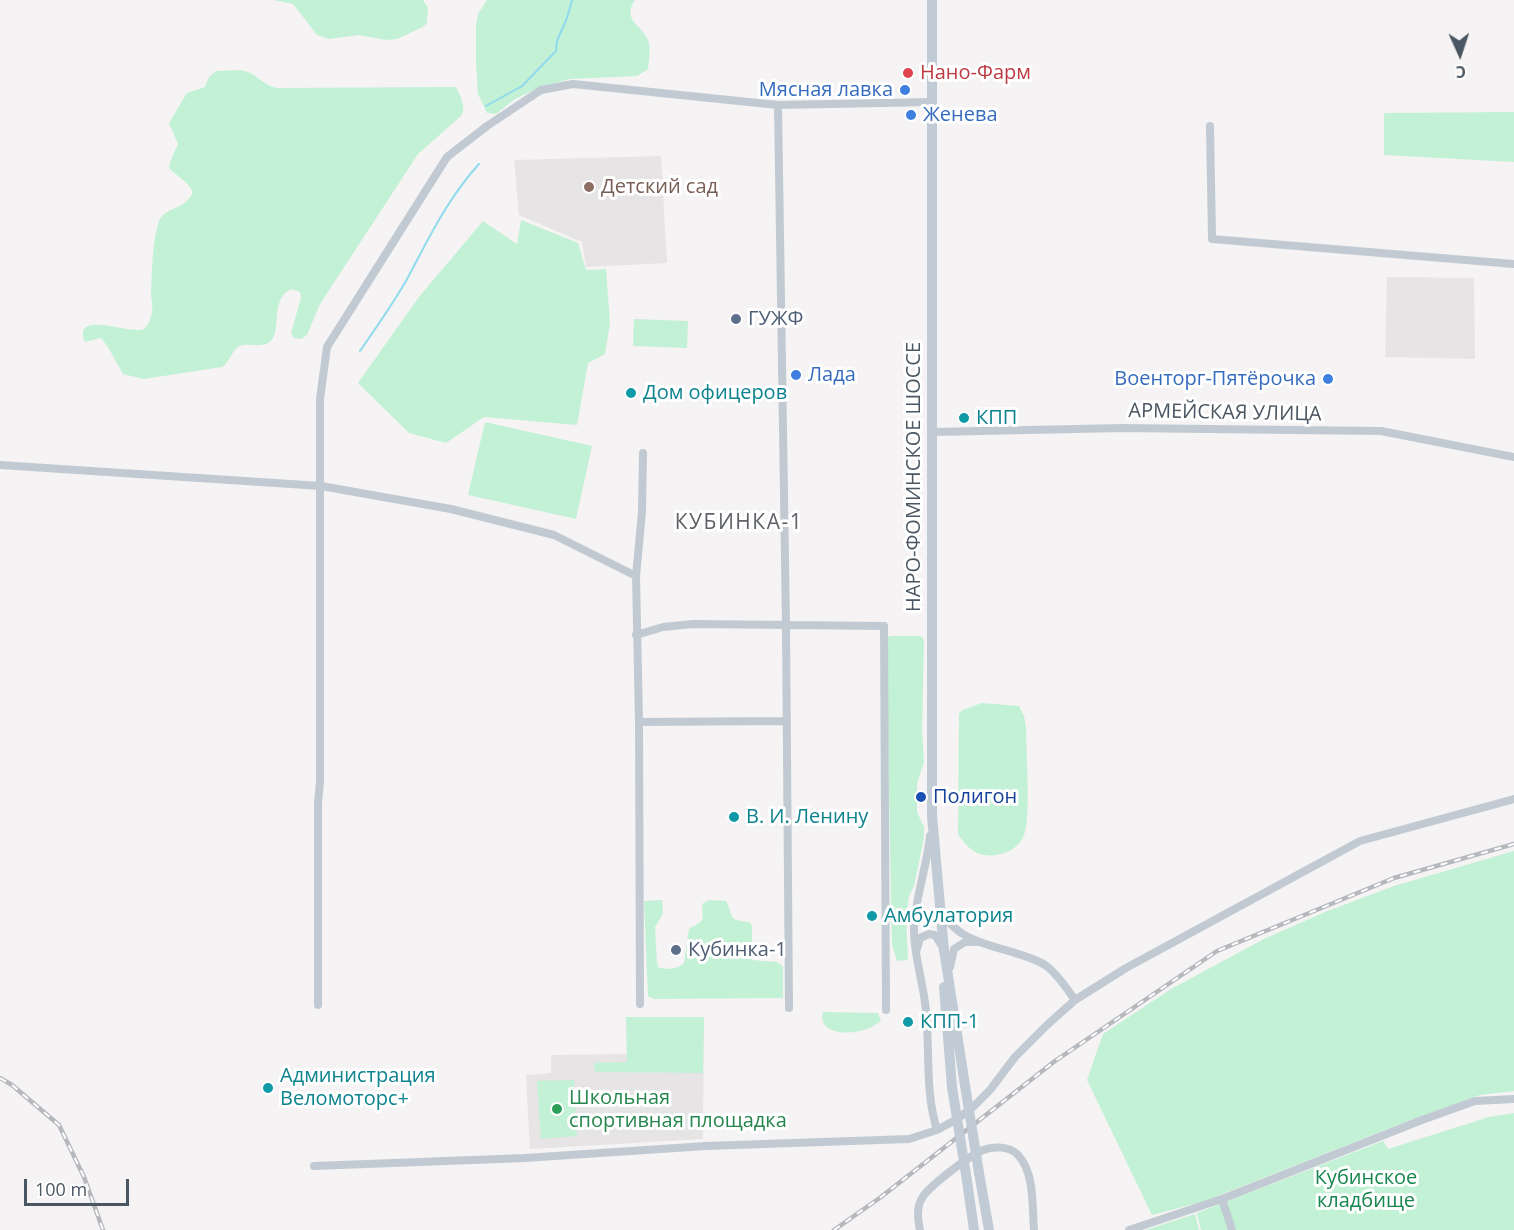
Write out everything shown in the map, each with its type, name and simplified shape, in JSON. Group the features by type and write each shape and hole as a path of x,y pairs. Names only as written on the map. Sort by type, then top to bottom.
{"main road":[{"name":"НАРО-ФОМИНСКОЕ ШОССЕ","path":"932,0 932,816 944,952 989,1230"},
{"name":"НАРО-ФОМИНСКОЕ ШОССЕ","path":"944,952 946,1021 952,1087 974,1230"}],"street":[{"path":"318,1005 320,399 327,347 447,158 487,126 541,90 573,84 778,105 933,102"},
{"path":"778,105 789,1008"},
{"path":"1210,126 1212,239 1514,264"},
{"name":"АРМЕЙСКАЯ УЛИЦА","path":"933,432 1122,428 1381,431 1514,457"},
{"path":"640,1004 636,576 642,512 643,453"},
{"path":"0,465 321,486 451,509 554,535 636,576"},
{"path":"636,635 663,627 693,624 884,626 886,1010"},
{"path":"639,722 786,721"},
{"path":"314,1166 525,1158 706,1146 909,1139 937,1130 973,1107 1047,1025 1075,1000 1126,968 1360,841 1514,799"},
{"path":"932,816 928,855 914,922 914,941 926,1012 931,1107 937,1130"},
{"path":"938,904 952,926 983,943"},
{"path":"917,957 918,943 924,935 935,935 944,952"},
{"path":"950,984 951,959 954,949 965,942 983,943 1022,954 1047,966 1075,1000"},
{"path":"1129,1230 1221,1199 1475,1101 1514,1099"},
{"path":"920,1230 918,1210 921,1199 927,1192 938,1181 983,1150 996,1147 1007,1148 1017,1153 1024,1163 1029,1180 1034,1230"},
{"path":"1221,1199 1232,1230"}],"shaded area":[{"name":"Детский сад","path":"661,156 667,263 586,267 582,242 519,215 514,160"},
{"path":"1387,277 1474,278 1475,359 1385,357"},
{"path":"626,1017 704,1017 703,1139 530,1149 526,1075 551,1073 551,1055 627,1054"}],"green space":[{"path":"273,0 423,0 428,8 427,23 397,39 385,40 359,35 329,39 317,35 293,4"},
{"path":"487,0 635,0 630,13 648,40 650,51 648,69 637,76 570,79 538,88 515,99 496,114 487,113 478,94 476,25 478,14"},
{"path":"241,70 277,88 456,87 462,101 463,112 418,154 320,304 307,335 301,339 294,338 291,333 301,298 300,292 291,289 281,298 276,330 271,341 263,345 240,346 222,367 144,379 123,374 101,338 85,342 83,332 87,326 140,330 148,324 152,310 153,258 160,218 185,202 193,192 169,168 178,144 169,123 187,93 205,87 209,77 216,71"},
{"path":"1514,112 1514,162 1384,155 1384,113"},
{"path":"521,220 578,243 586,270 606,269 610,323 605,354 588,363 577,425 484,417 446,443 409,433 358,383 419,297 483,221 517,244"},
{"path":"634,319 688,321 687,348 633,346"},
{"path":"485,422 592,446 576,519 468,495"},
{"path":"890,636 921,636 924,640 922,731 924,762 917,784 917,812 924,827 924,838 914,886 909,896 906,918 908,960 897,961 892,944 886,640"},
{"path":"982,703 1019,706 1026,728 1028,799 1024,835 1013,849 990,856 974,851 958,834 959,714 962,710"},
{"path":"1514,851 1514,1091 1480,1095 1205,1201 1152,1215 1087,1080 1103,1034 1171,989 1264,939 1325,912 1394,886"},
{"path":"662,900 663,914 655,927 659,968 675,968 684,963 689,929 702,920 702,904 709,900 726,901 734,919 750,922 752,926 752,960 777,962 783,966 783,998 654,999 648,996 644,901"},
{"path":"823,1012 878,1013 881,1021 864,1030 836,1031 825,1025 822,1019"},
{"path":"626,1017 704,1017 703,1073 596,1072 594,1063 627,1062"},
{"name":"Школьная спортивная площадка","path":"574,1080 577,1136 541,1139 537,1081"},
{"name":"Кубинское кладбище","path":"1514,1113 1514,1230 1201,1230 1197,1213 1383,1141 1388,1149 1489,1117"},
{"path":"1195,1214 1199,1230 1145,1230"}],"waterway":[{"path":"486,106 522,86 556,51 557,41 572,0"},
{"path":"360,351 401,290 430,235 457,191 479,164"}],"railway":[{"path":"834,1230 881,1197 1055,1061 1217,951 1394,878 1514,844"},
{"path":"0,1078 12,1085 59,1125 84,1177 103,1230"}],"place":[{"name":"Нано-Фарм","path":"908,73"},
{"name":"Мясная лавка","path":"905,90"},
{"name":"Женева","path":"911,115"},
{"name":"Детский сад","path":"589,187"},
{"name":"ГУЖФ","path":"736,319"},
{"name":"Лада","path":"796,375"},
{"name":"Военторг-Пятёрочка","path":"1328,379"},
{"name":"Дом офицеров","path":"631,393"},
{"name":"КПП","path":"964,418"},
{"name":"Полигон","path":"921,797"},
{"name":"В. И. Ленину","path":"734,817"},
{"name":"Амбулатория","path":"872,916"},
{"name":"Кубинка-1","path":"676,950"},
{"name":"КПП-1","path":"908,1022"},
{"name":"Администрация Веломоторс+","path":"268,1088"},
{"name":"Школьная спортивная площадка","path":"557,1109"}],"district":[{"name":"КУБИНКА-1","path":"739,523"}]}
